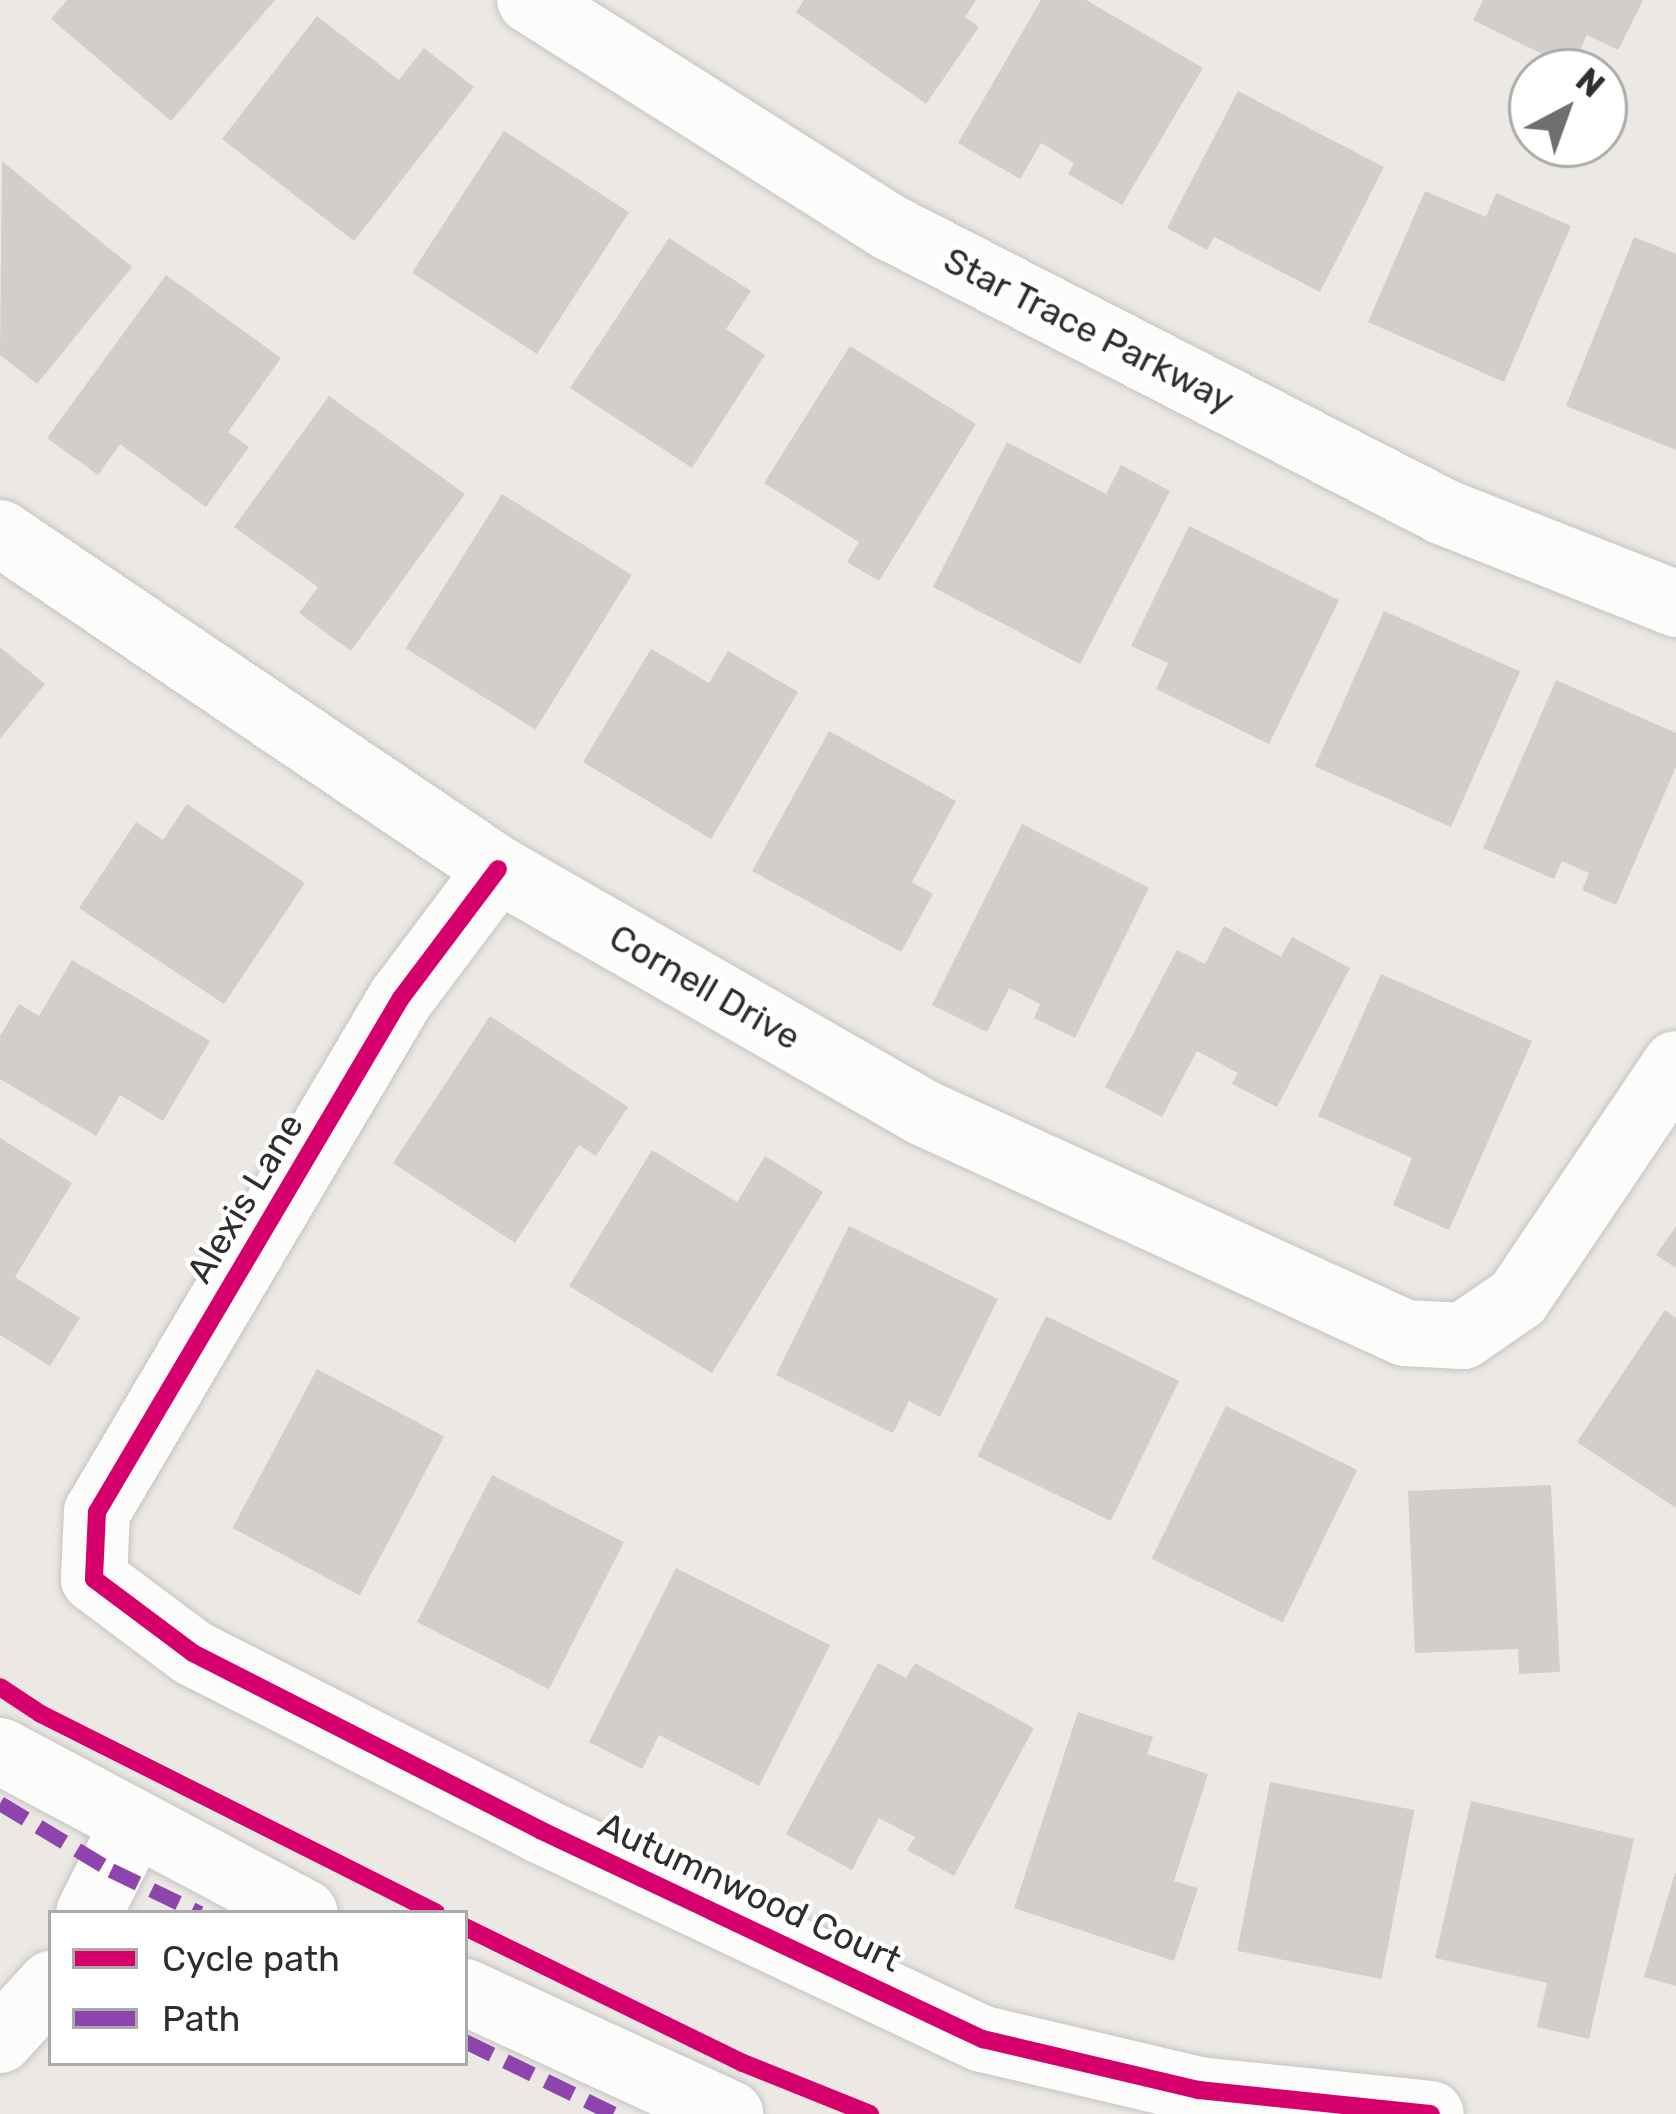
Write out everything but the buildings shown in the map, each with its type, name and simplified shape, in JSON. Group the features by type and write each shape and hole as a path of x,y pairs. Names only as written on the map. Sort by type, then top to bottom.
{"street":[{"name":"Star Trace Parkway","path":"530,0 913,239 1444,512 1676,604"},
{"name":"Cornell Drive","path":"0,533 498,869 924,1113 1405,1333 1462,1336 1518,1298 1676,1064"},
{"name":"Alexis Lane","path":"94,1579 97,1512 401,998 498,869"},
{"name":"Autumnwood Court","path":"94,1579 193,1653 540,1830 983,2039 1198,2090 1431,2114"},
{"path":"0,1751 299,1910"},
{"path":"90,1910 134,1823"},
{"path":"0,2040 48,1987"},
{"path":"468,1993 730,2114"}],"marked path":[{"path":"0,1803 111,1870 194,1910"},
{"path":"468,2042 615,2114"}],"cycle path":[{"path":"498,869 401,998 97,1512 94,1579 193,1653 540,1830 983,2039 1198,2090 1431,2114"},
{"path":"0,1687 41,1714 430,1910"},
{"path":"468,1928 743,2063 870,2114"}]}
